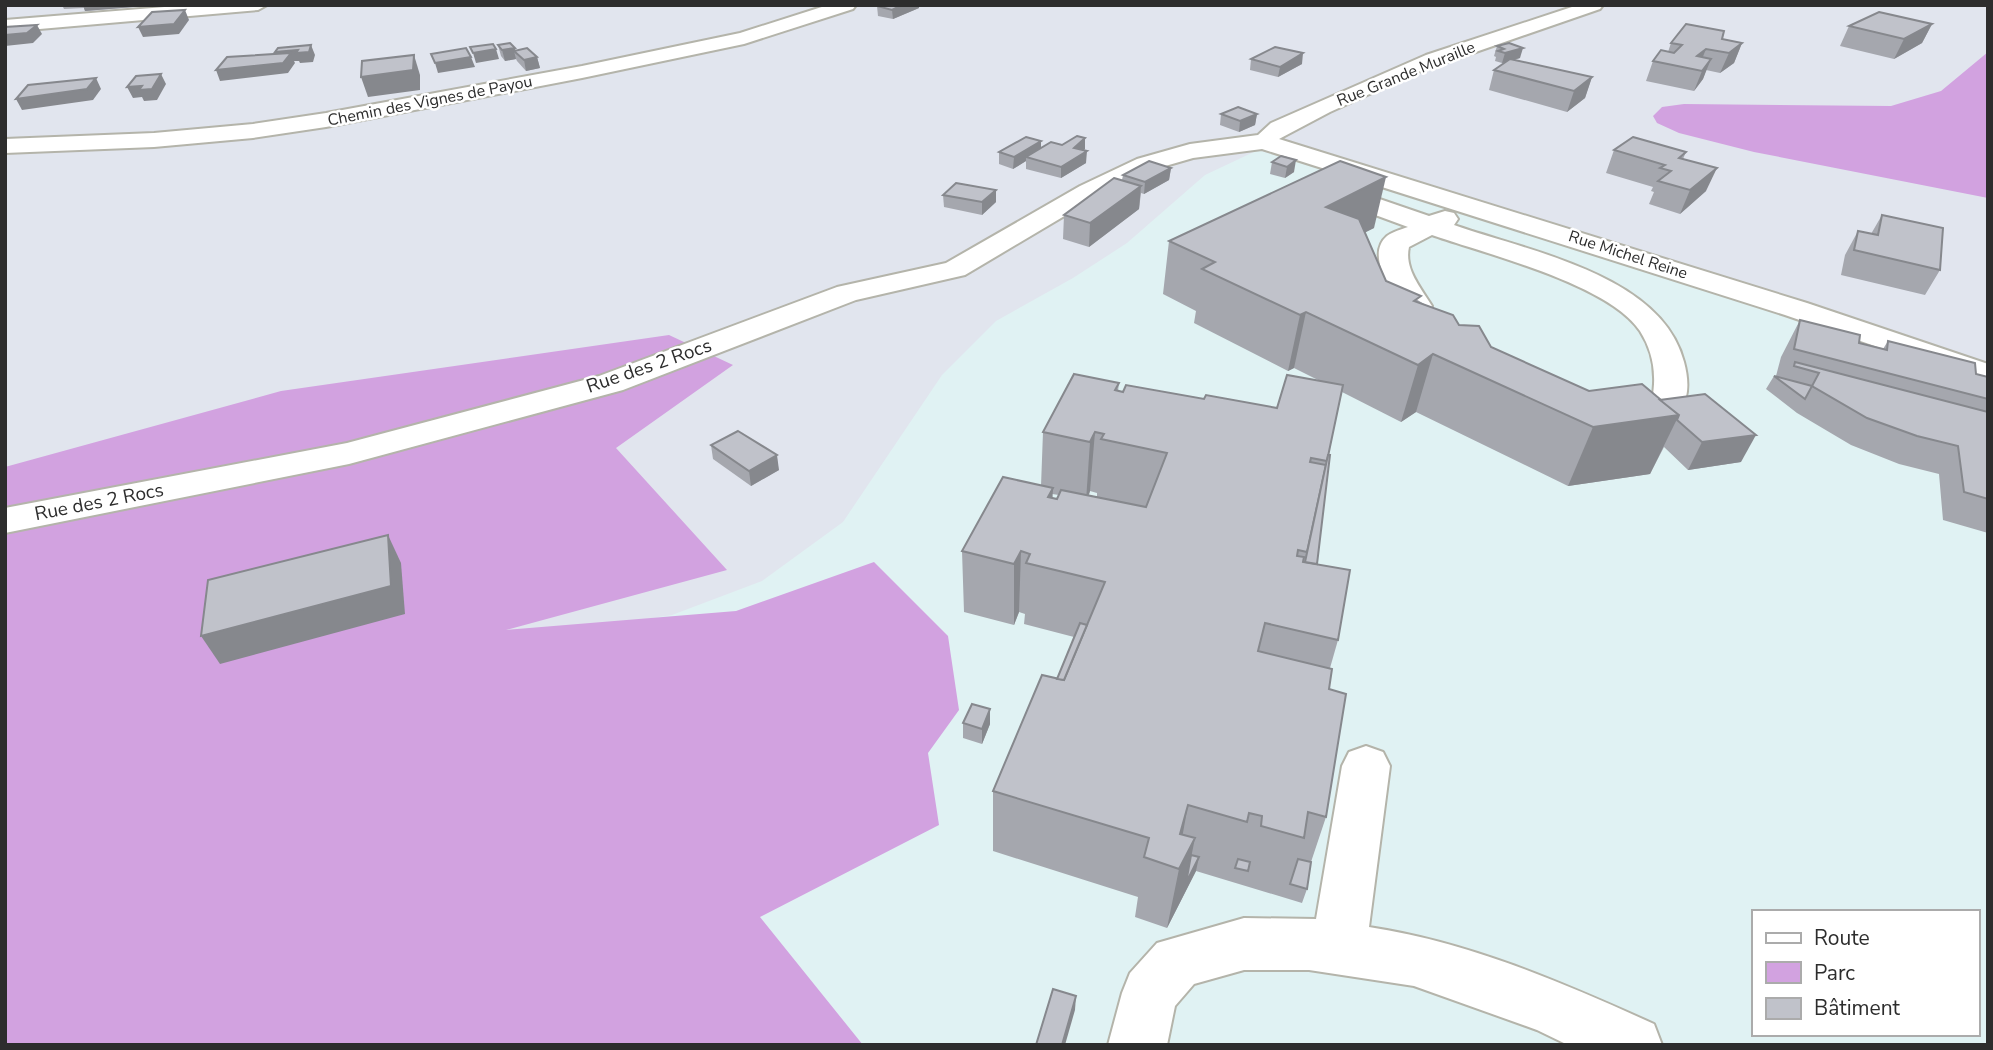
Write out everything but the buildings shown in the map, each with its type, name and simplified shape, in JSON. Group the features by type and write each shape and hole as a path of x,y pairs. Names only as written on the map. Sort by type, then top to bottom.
{"street":[{"path":"5,26 258,5"},
{"name":"Chemin des Vignes de Payou","path":"5,146 154,140 326,121 732,40 775,30 847,5"},
{"name":"Rue Grande Muraille","path":"1266,141 1271,133 1279,128 1413,67 1458,50 1538,27 1594,5"},
{"name":"Rue Michel Reine","path":"1266,141 1275,147 1472,206 1796,309 1988,375"},
{"name":"Rue des 2 Rocs","path":"5,521 349,453 611,383 847,293 955,269 1089,191 1146,164 1190,152 1266,141"},
{"path":"1297,178 1570,275 1612,294 1637,310 1655,329 1664,348 1672,388 1669,401"},
{"path":"1417,306 1392,262 1393,249 1397,242 1472,206"},
{"path":"1339,948 1366,766"},
{"path":"1137,1045 1150,993 1177,962 1244,944 1309,944 1414,960 1549,1006 1633,1045"}],"shaded area":[{"path":"1258,150 1521,228 1861,340 1988,388 1988,1045 5,1045 5,769 263,677 672,615 762,581 843,522 942,375 996,321 1073,278 1127,243 1205,175"}],"green space":[{"path":"1988,52 1988,198 1754,152 1679,133 1657,123 1653,116 1662,107 1684,104 1891,106 1941,91"},
{"path":"669,335 733,365 616,448 727,570 506,630 736,611 874,562 948,636 959,710 928,753 939,825 760,917 863,1045 5,1045 5,467 281,391"}]}
